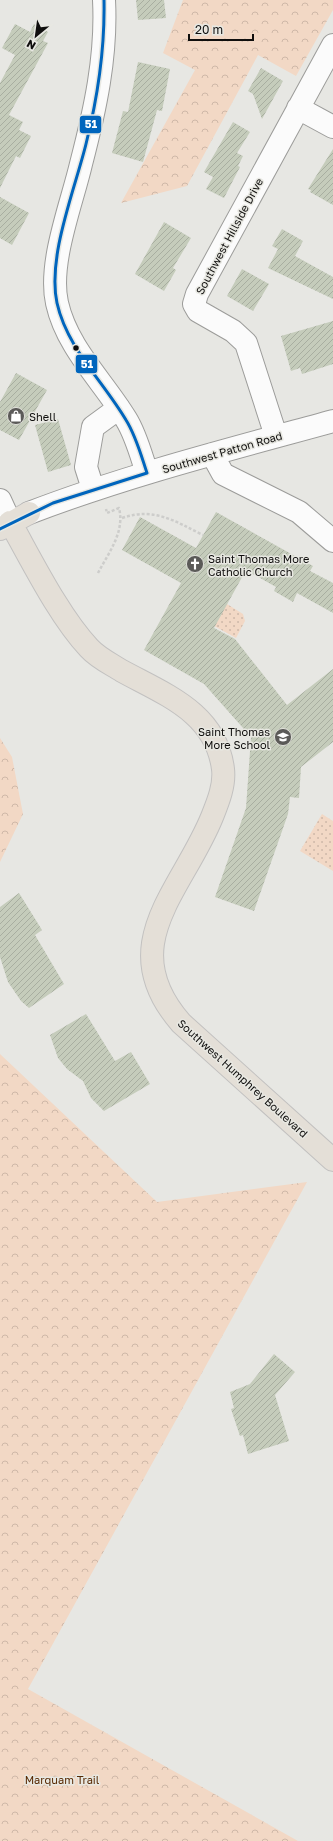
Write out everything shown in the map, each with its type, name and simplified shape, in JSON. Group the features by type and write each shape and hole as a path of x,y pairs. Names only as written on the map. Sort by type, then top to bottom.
{"main road":[{"name":"Southwest Humphrey Boulevard","path":"13,521 66,616 90,648 113,665 185,706 197,716 216,741 224,771 220,797 210,823 160,918 151,960 154,977 162,997 182,1023 333,1160"}],"street":[{"path":"104,0 103,51 98,89 60,246 55,282 60,313 72,339 127,421 147,473"},
{"name":"Southwest Hillside Drive","path":"276,436 246,343 233,331 198,311 194,304 197,294 333,45"},
{"path":"298,108 333,127"},
{"path":"93,489 86,467 93,426 119,408"},
{"name":"Southwest Patton Road","path":"13,521 93,489 212,454 333,421"},
{"path":"212,454 224,474 299,512 333,541"},
{"path":"0,500 13,521"}],"path":[{"path":"98,573 116,540 122,518 119,508 107,513"},
{"path":"122,518 134,514 149,513 164,517 203,536"}],"green space":[{"path":"183,0 333,0 333,10 296,76 258,55 187,186 121,203 195,70 163,53"},
{"path":"227,604 243,614 245,621 236,638 207,622"},
{"path":"0,738 12,757 23,814 0,862"},
{"path":"322,814 333,821 333,871 300,851"},
{"name":"Marquam Trail","path":"0,1054 157,1202 307,1182 28,1689 298,1841 0,1841"}],"building":[{"path":"136,0 164,0 166,18 138,20"},
{"path":"15,24 30,32 34,24 48,32 43,41 48,43 9,115 23,122 19,130 31,136 20,158 16,156 0,188 0,83 15,55 2,48"},
{"path":"138,62 170,69 162,111 157,110 143,162 112,153 123,111 128,112"},
{"path":"261,68 283,81 262,119 253,94 248,91"},
{"path":"233,122 250,132 237,153 243,156 238,166 240,167 224,198 206,189 213,177 204,172"},
{"path":"333,149 333,205 310,192 311,190 308,189"},
{"path":"0,197 29,213 12,245 0,238"},
{"path":"164,222 191,238 173,268 176,270 164,291 135,274"},
{"path":"282,229 303,241 295,256 333,277 333,299 268,268 278,249 272,246"},
{"path":"242,269 269,284 253,311 227,296"},
{"path":"333,321 333,364 302,374 300,368 291,371 281,336"},
{"name":"Shell","path":"16,373 47,390 19,440 0,430 0,402"},
{"name":"Shell","path":"58,419 71,465 48,472 35,425"},
{"path":"216,512 313,566 310,571 333,583 333,613 297,593 293,602 274,591 276,587 246,570 214,628 235,639 287,705 333,669 333,742 301,767 299,798 290,797 288,814 254,911 215,897 246,808 251,737 204,684 144,650 181,583 122,550 140,517 196,548"},
{"path":"19,893 42,930 35,935 64,984 29,1008 21,1001 8,982 0,957 0,907"},
{"path":"86,1014 115,1061 131,1052 150,1084 104,1111 91,1098 83,1081 67,1069 58,1058 50,1035"},
{"path":"274,1354 295,1372 275,1395 289,1441 248,1454 243,1435 240,1436 231,1409 234,1408 230,1392 250,1384"}],"transit line":[{"name":"51","path":"104,0 102,54 94,108 86,144 59,244 55,285 57,303 69,335 77,350 130,426 147,473"},
{"name":"51","path":"0,529 53,503 147,473"}],"place":[{"name":"Shell","path":"16,416"},
{"name":"Saint Thomas More Catholic Church","path":"195,564"},
{"name":"Saint Thomas More School","path":"283,737"}]}
